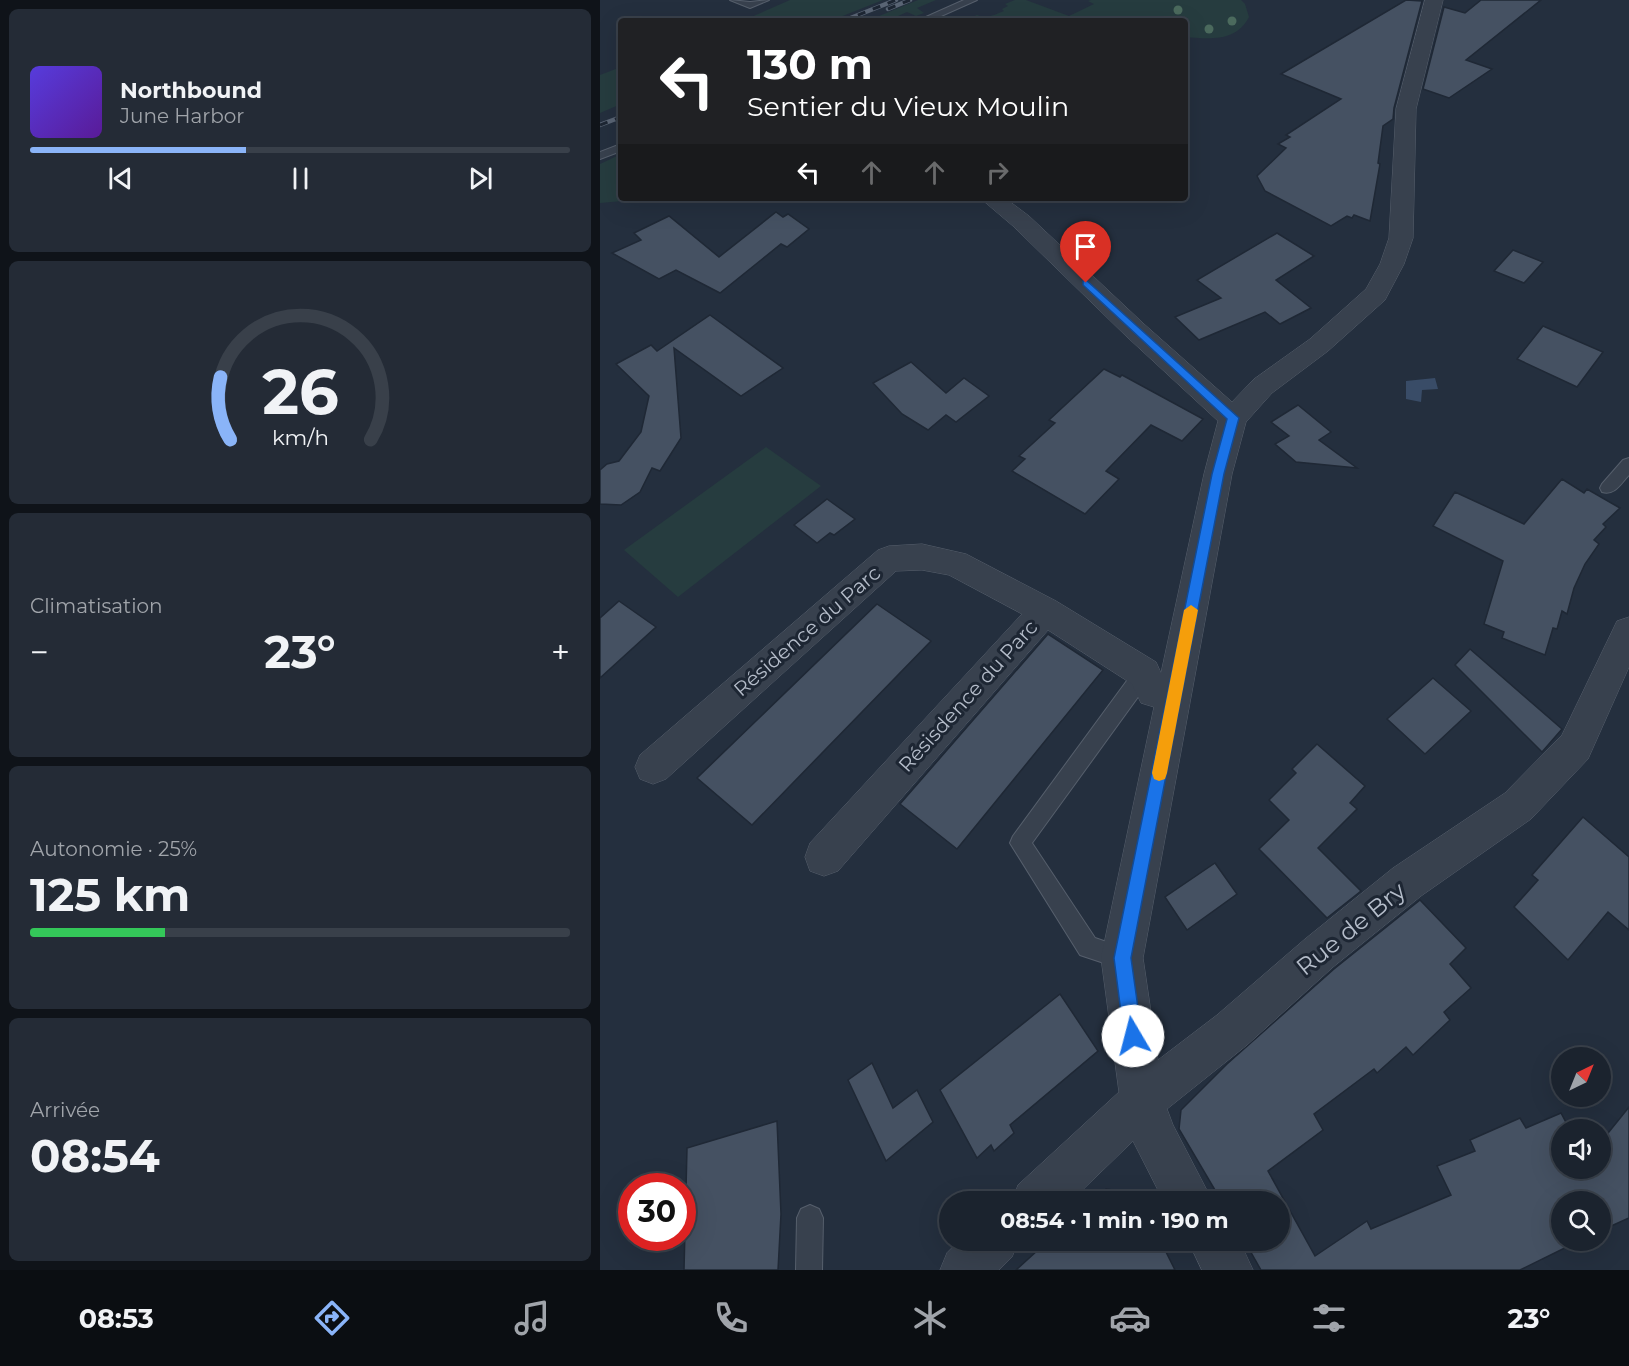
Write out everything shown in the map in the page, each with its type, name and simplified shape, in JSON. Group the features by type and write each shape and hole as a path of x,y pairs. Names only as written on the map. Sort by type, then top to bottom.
{"street":[{"path":"1184,1191 1154,1136 1142,1101 1122,958 1157,689 1233,418 1263,386 1319,345 1376,294 1392,264 1401,238 1406,109 1434,0"},
{"path":"995,201 1021,221 1135,330 1233,418"},
{"name":"Résidence du Parc","path":"653,767 889,559 922,557 955,563 1045,611"},
{"name":"Résisdence du Parc","path":"824,857 1045,611 1157,689"},
{"name":"Rue de Bry","path":"1047,1191 1142,1101 1232,1030 1319,953 1407,882 1518,806 1575,747 1629,631"},
{"path":"964,1270 984,1251"},
{"path":"1218,1251 1228,1270"}],"lane":[{"path":"735,0 750,5 764,0"},
{"path":"929,18 972,0"},
{"path":"600,156 618,148"},
{"path":"1608,488 1629,464"},
{"path":"1122,958 1088,947 1020,843 1157,689"},
{"path":"809,1270 810,1218"}],"green space":[{"path":"790,0 883,0 838,18 749,18"},
{"path":"918,0 936,0 917,8 924,13 916,16 907,12 894,18 874,18"},
{"path":"1015,0 1026,0 1069,16 1094,4 1088,1 1091,0 1241,0 1245,4 1249,17 1237,31 1230,35 1213,38 1188,37 1188,18 970,18 977,15 987,17 997,14 1008,6 1005,4"},
{"path":"618,68 618,105 600,113 600,75"},
{"path":"618,156 618,201 622,201 600,203 600,164"},
{"path":"766,447 821,486 678,597 624,550"}],"water":[{"path":"1435,378 1438,389 1422,390 1421,402 1406,399 1406,381"}],"building":[{"path":"1406,0 1422,1 1393,119 1383,126 1378,163 1380,164 1370,221 1354,215 1352,218 1347,216 1331,226 1265,191 1257,176 1286,148 1278,144 1290,137 1286,135 1341,99 1281,74"},
{"path":"1481,0 1541,0 1466,60 1492,69 1449,98 1423,89 1444,7 1465,13"},
{"path":"776,212 783,217 788,214 809,229 787,247 781,244 720,293 676,270 659,279 612,253 641,240 634,233 669,216 719,257"},
{"path":"1277,233 1314,256 1276,280 1311,308 1280,324 1265,312 1199,340 1175,317 1221,298 1197,280"},
{"path":"1513,250 1543,262 1524,283 1494,271"},
{"path":"710,315 783,368 741,396 674,348 681,438 660,471 652,468 640,492 621,505 600,504 600,470 607,464 619,461 641,432 649,396 616,364 651,345 657,351"},
{"path":"1543,326 1603,352 1577,387 1517,359"},
{"path":"911,362 946,393 964,378 989,396 956,422 946,415 928,430 902,414 873,383"},
{"path":"1104,369 1120,377 1122,375 1203,419 1182,441 1151,425 1106,471 1119,479 1085,514 1012,471 1025,459 1019,456 1055,423 1049,420"},
{"path":"1298,405 1331,432 1319,440 1357,468 1296,462 1275,444 1289,436 1271,422"},
{"path":"1562,479 1584,493 1587,489 1620,508 1603,524 1606,527 1594,540 1599,544 1585,564 1574,588 1567,614 1562,611 1557,629 1553,628 1545,655 1502,638 1504,632 1484,624 1503,561 1433,526 1455,492 1524,524"},
{"path":"827,499 855,519 834,535 830,533 817,543 794,525"},
{"path":"619,601 656,627 600,678 600,618"},
{"path":"877,604 931,641 752,825 697,778"},
{"path":"1048,634 1103,670 957,849 900,804"},
{"path":"1470,649 1562,729 1542,752 1455,665"},
{"path":"1433,678 1471,711 1425,754 1387,719"},
{"path":"1317,744 1365,786 1350,803 1357,809 1318,848 1361,891 1327,918 1259,849 1289,820 1269,800 1296,773 1292,769"},
{"path":"1583,817 1629,857 1629,930 1608,912 1568,960 1514,907 1538,880 1532,875"},
{"path":"1215,863 1237,894 1187,930 1165,897"},
{"path":"1420,900 1466,948 1450,964 1471,988 1444,1012 1450,1020 1413,1055 1406,1047 1377,1073 1374,1069 1314,1114 1323,1130 1268,1171 1279,1191 1216,1191 1179,1129 1181,1110 1227,1064 1334,969"},
{"path":"1060,994 1098,1051 1010,1125 1014,1133 994,1151 991,1145 977,1158 940,1090"},
{"path":"872,1063 893,1108 917,1090 933,1122 886,1161 848,1080"},
{"path":"1629,1107 1629,1218 1611,1226 1611,1191 1551,1191 1551,1251 1559,1251 1520,1270 1261,1270 1250,1251 1290,1251 1290,1211 1315,1256 1367,1221 1371,1229 1451,1195 1437,1166 1475,1151 1470,1140 1520,1118 1526,1128 1561,1113 1564,1119 1551,1119 1551,1179 1611,1179 1611,1129"},
{"path":"777,1121 781,1214 778,1270 684,1270 684,1251 696,1251 696,1173 686,1173 687,1148"},
{"path":"1037,1251 1166,1251 1175,1270 1016,1270"}],"railway":[{"path":"851,18 896,0"},
{"path":"888,9 910,0"},
{"path":"600,125 618,118"}],"slow traffic":[{"path":"1159,773 1191,610"}],"route":[{"path":"1086,283 1233,418 1218,474 1122,958 1133,1036"}]}
